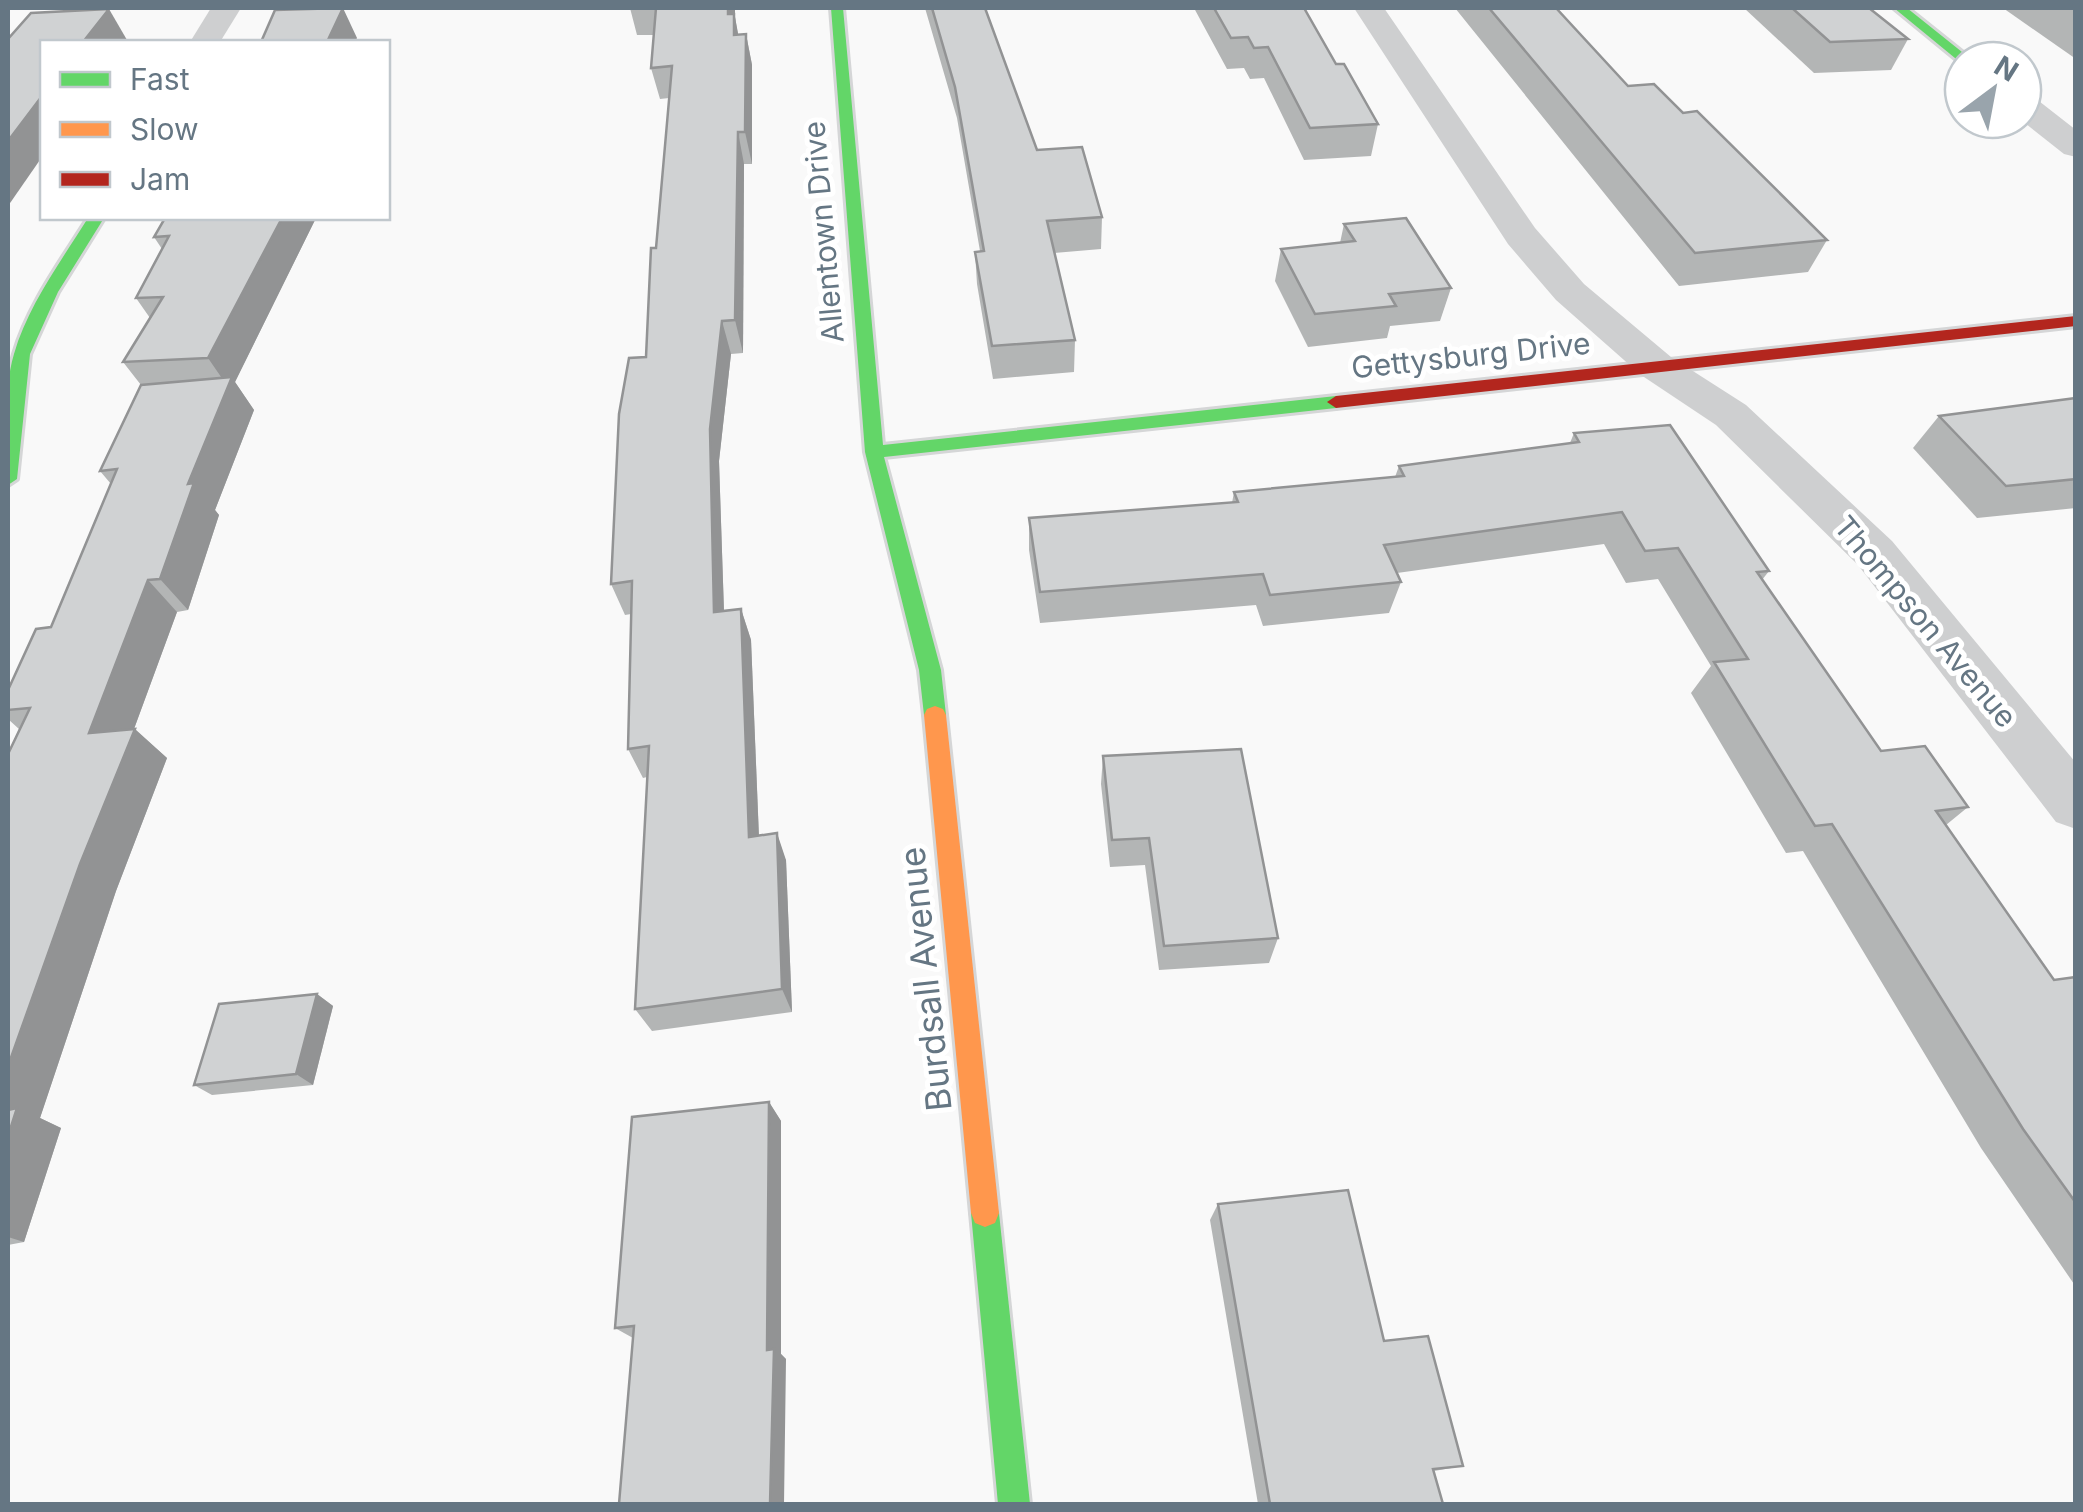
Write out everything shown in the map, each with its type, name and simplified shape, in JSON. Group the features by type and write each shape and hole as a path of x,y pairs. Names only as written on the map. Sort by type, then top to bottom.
{"street":[{"path":"205,40 226,8"},
{"name":"Allentown Drive","path":"837,8 848,178 874,452"},
{"name":"Thompson Avenue","path":"1369,8 1521,236 1570,292 1656,366 1731,415 1875,553 2076,805"},
{"path":"1900,8 1943,42"},
{"path":"2043,121 2076,147"},
{"path":"8,479 22,354 50,292 95,220"},
{"name":"Gettysburg Drive","path":"874,452 2076,321"},
{"name":"Burdsall Avenue","path":"874,452 930,670 1014,1504"}],"building":[{"path":"343,8 328,40 262,40 275,10"},
{"path":"656,8 728,8 728,14 734,14 734,35 746,34 745,132 738,132 735,320 722,321 710,429 714,612 741,609 749,837 777,833 782,989 635,1009 649,746 628,749 632,581 611,584 619,414 629,358 646,357 651,248 656,248 672,66 651,68"},
{"path":"932,8 985,8 1037,150 1082,147 1102,217 1047,221 1075,340 992,346 975,252 984,251 955,87"},
{"path":"1214,8 1304,8 1336,64 1344,64 1378,124 1310,128 1268,47 1254,48 1248,37 1231,38"},
{"path":"1489,8 1556,8 1628,86 1654,84 1683,113 1697,111 1827,240 1695,253"},
{"path":"1792,8 1869,8 1908,39 1830,42"},
{"path":"109,9 85,40 40,40 40,99 8,141 8,39 31,13"},
{"path":"1406,218 1451,288 1389,294 1396,306 1315,314 1281,249 1355,241 1344,224"},
{"path":"164,220 281,220 208,358 123,362 163,297 136,298 169,236 154,237"},
{"path":"232,377 188,484 194,483 160,579 148,580 89,733 135,729 80,864 8,1066 8,754 30,708 8,710 8,690 36,629 51,627 117,469 100,471 141,385"},
{"path":"2076,398 2076,479 2006,486 1939,416"},
{"path":"1670,425 1769,571 1757,572 1881,751 1925,746 1968,807 1936,811 2054,980 2076,977 2076,1203 2023,1129 1832,824 1815,826 1714,662 1748,659 1678,548 1645,551 1622,512 1384,545 1401,582 1270,595 1263,574 1040,592 1029,518 1238,502 1234,492 1404,476 1399,466 1579,442 1574,433"},
{"path":"1241,749 1278,938 1164,946 1149,838 1112,840 1103,756"},
{"path":"317,994 296,1074 194,1085 219,1004"},
{"path":"769,1102 767,1350 774,1349 770,1504 619,1504 634,1326 615,1328 632,1117"},
{"path":"17,1108 8,1136 8,1110"},
{"path":"1348,1190 1384,1341 1428,1336 1463,1466 1433,1469 1443,1504 1270,1504 1218,1204"}],"traffic: fast":[{"path":"837,8 874,452 930,670 935,715"},
{"path":"1900,8 1943,42"},
{"path":"8,479 22,354 50,292 95,220"},
{"path":"874,452 1336,402"},
{"path":"985,1213 1014,1504"}],"traffic: slow":[{"path":"935,715 985,1213"}],"traffic: jam":[{"path":"1336,402 2076,321"}]}
